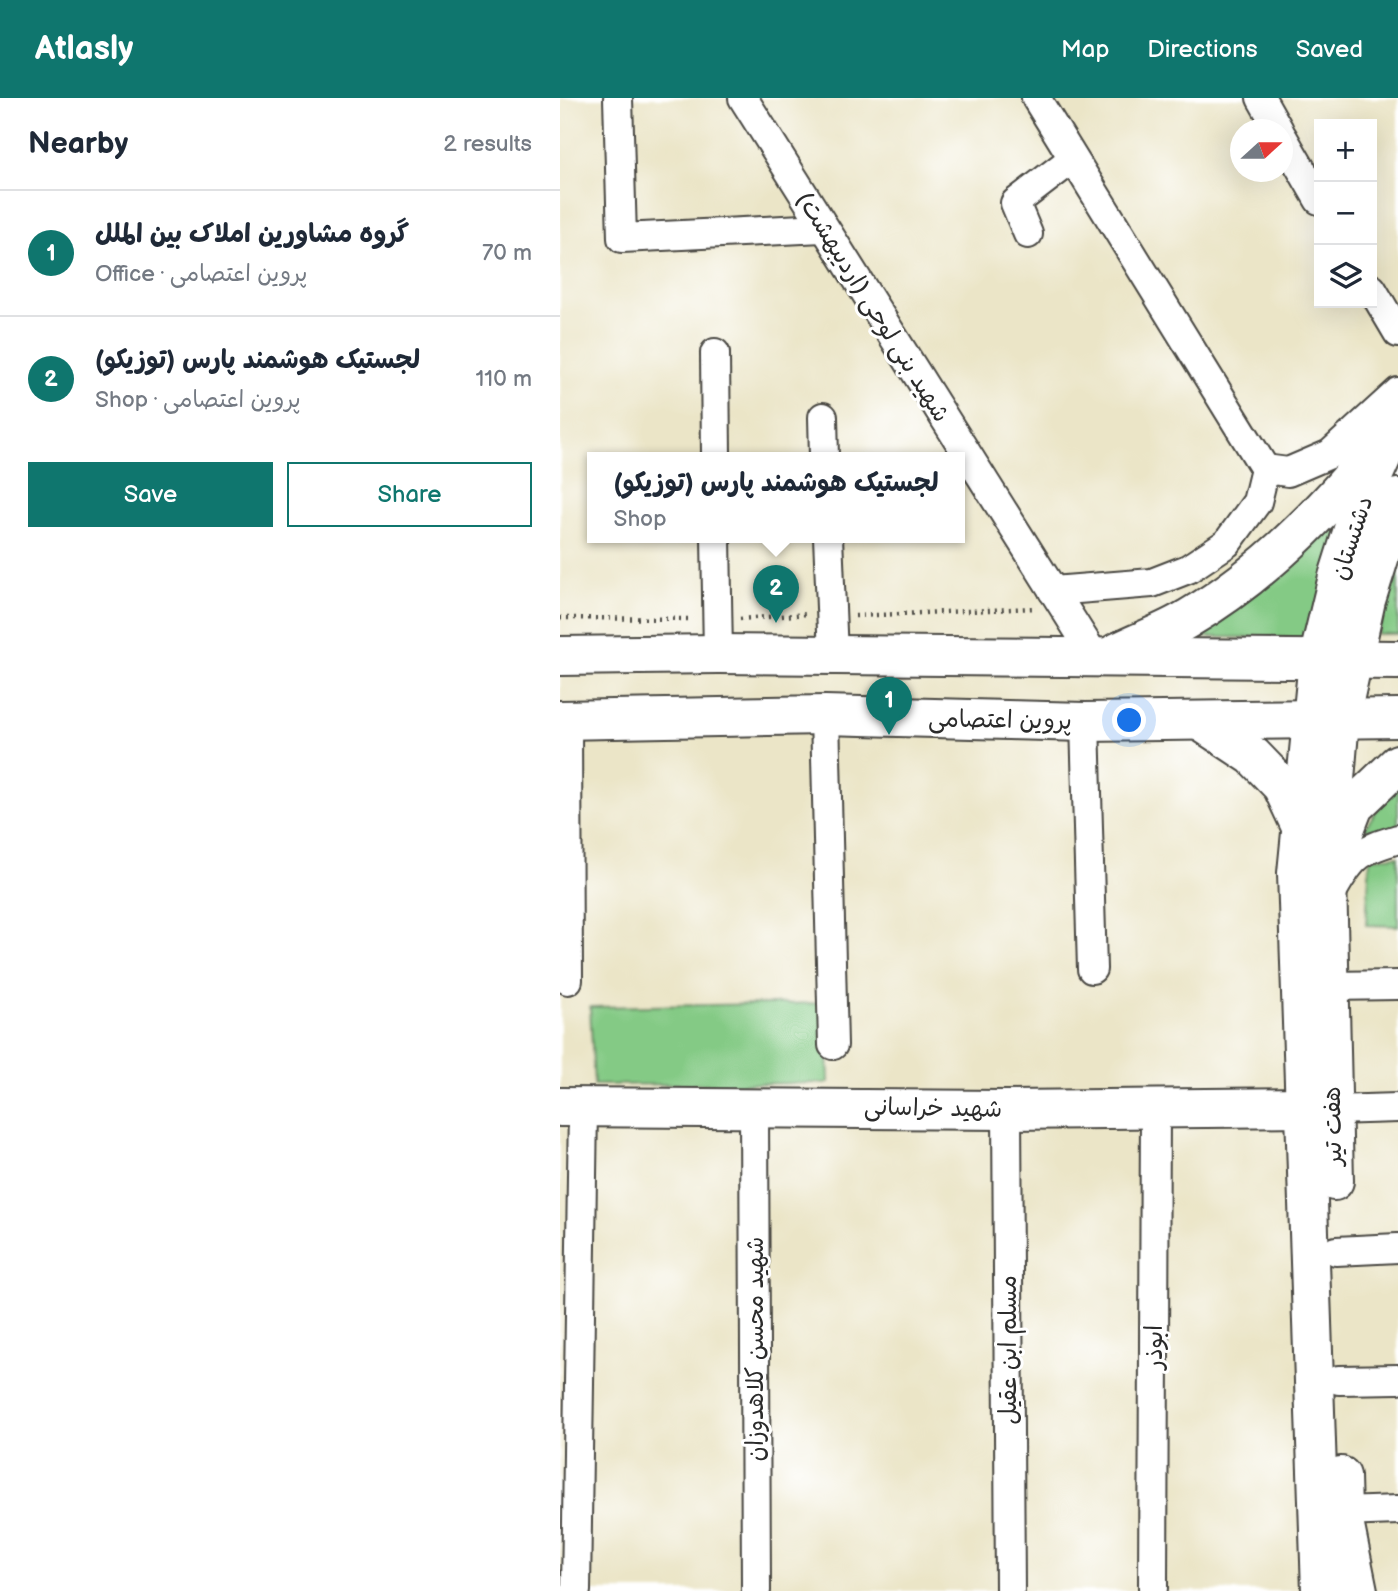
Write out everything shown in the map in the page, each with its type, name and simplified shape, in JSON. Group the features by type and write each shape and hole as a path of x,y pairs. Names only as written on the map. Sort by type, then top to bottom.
{"street":[{"path":"618,98 622,238 822,228"},
{"name":"شهید بنی لوحی (اردیبهشت)","path":"743,98 822,228 1054,591 1102,657"},
{"path":"1036,98 1071,160 1265,469 1258,502 1227,542 1188,569 1152,583 1054,591"},
{"path":"1261,98 1273,119"},
{"path":"1293,154 1314,191"},
{"path":"1028,234 1015,203 1071,160"},
{"path":"1377,297 1398,333"},
{"path":"715,354 716,452"},
{"path":"1265,469 1288,472 1330,454 1397,412"},
{"path":"1102,657 1189,619 1253,574 1340,493 1397,412"},
{"name":"دشتستان","path":"1335,660 1366,600 1389,493 1397,412"},
{"path":"823,417 824,452"},
{"path":"716,543 718,653"},
{"path":"828,543 833,654"},
{"path":"560,656 718,653 1398,660"},
{"name":"هفت تیر","path":"1335,660 1326,719 1301,827 1318,891 1330,986 1319,1109 1336,1251 1342,1512 1358,1591"},
{"path":"825,715 833,1045"},
{"name":"پروین اعتصامی","path":"563,720 825,715 1085,722 1398,718"},
{"name":"هفت تیر","path":"1321,1591 1318,891 1326,719"},
{"path":"563,720 568,980"},
{"path":"1200,721 1253,756 1282,786 1301,827"},
{"path":"1085,722 1092,970"},
{"path":"1318,891 1354,806 1398,765"},
{"path":"1318,891 1366,848 1398,839"},
{"path":"1330,986 1398,985"},
{"path":"572,1107 576,1591"},
{"name":"شهید خراسانی","path":"572,1107 1319,1109"},
{"name":"ابوذر","path":"1153,1588 1155,1107"},
{"name":"شهید محسن کلاهدوزان","path":"754,1108 756,1591"},
{"path":"1319,1109 1398,1108"},
{"name":"مسلم ابن عقیل","path":"1007,1110 1010,1591"},
{"path":"1336,1251 1398,1248"},
{"path":"1339,1380 1398,1379"},
{"path":"1342,1512 1398,1510"}],"green space":[{"path":"1349,505 1311,638 1180,637"},
{"path":"1398,571 1398,634 1377,634"},
{"path":"1398,787 1398,829 1364,829 1390,791"},
{"path":"1398,856 1398,926 1366,925 1370,858"},
{"path":"827,1003 829,1083 594,1085 590,1007"}],"place":[{"name":"لجستیک هوشمند پارس (توزیکو)","path":"776,623"},
{"name":"گروه مشاورین املاک بین الملل","path":"889,735"}]}
